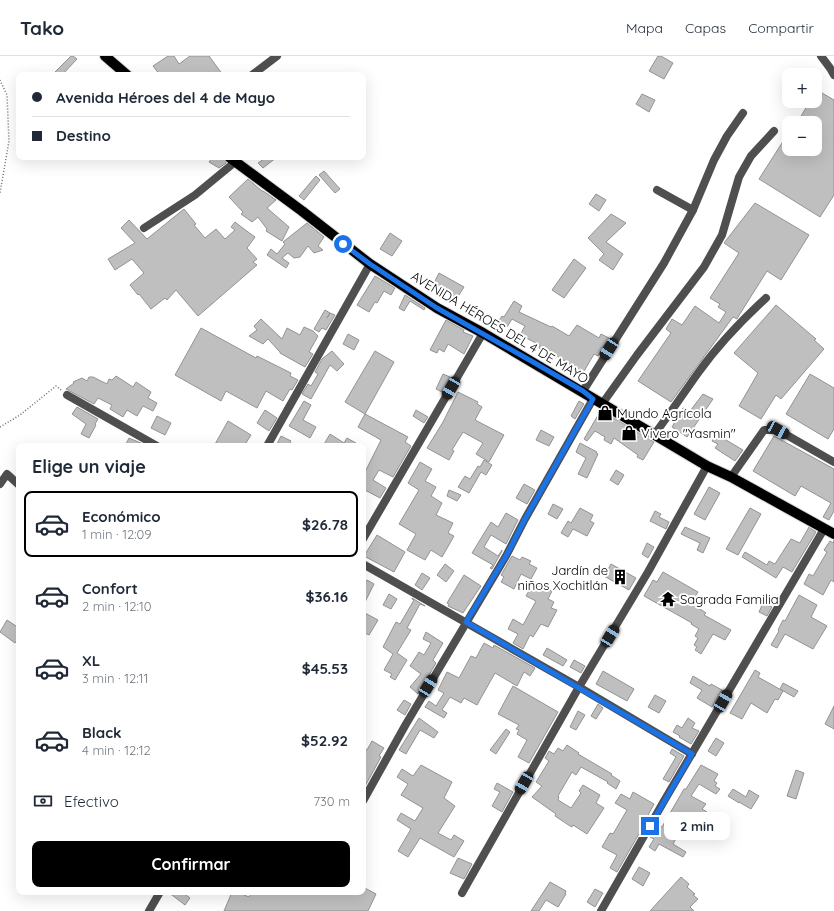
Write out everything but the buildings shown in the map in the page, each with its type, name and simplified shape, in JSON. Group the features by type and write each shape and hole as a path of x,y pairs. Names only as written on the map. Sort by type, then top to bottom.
{"main road":[{"path":"105,56 124,72"},
{"name":"AVENIDA HÉROES DEL 4 DE MAYO","path":"232,160 302,211 370,264 437,308 583,391 593,399 707,466 731,477 831,530"}],"street":[{"path":"256,72 277,56"},
{"path":"821,56 834,75"},
{"path":"583,391 664,263 693,210 714,160 727,136 743,113"},
{"path":"602,404 704,267 722,235 739,177 751,156 774,131"},
{"path":"144,228 195,196 232,160"},
{"path":"657,190 693,210"},
{"path":"268,443 370,264"},
{"path":"654,435 721,344 746,316 766,298"},
{"path":"366,534 483,333"},
{"path":"67,395 153,443"},
{"path":"366,796 406,724 506,556 525,519 593,399"},
{"path":"731,477 764,430 778,430 834,462"},
{"path":"462,893 579,687 648,572 707,466"},
{"path":"0,484 7,474 16,482"},
{"path":"601,911 692,754 831,530"},
{"path":"366,566 579,687 692,754"},
{"path":"149,911 158,895"}],"path":[{"path":"0,80 7,94 9,141 0,193"},
{"path":"0,427 20,415 56,386 67,395"}],"place":[{"name":"Mundo Agrícola","path":"605,413"},
{"name":"Vivero \"Yasmin\"","path":"629,433"},
{"name":"Jardín de niños Xochitlán","path":"620,577"},
{"name":"Sagrada Familia","path":"668,599"}],"route":[{"path":"343,244 370,264 437,308 583,391 593,399 525,519 506,556 466,622 692,754 650,826"}]}
